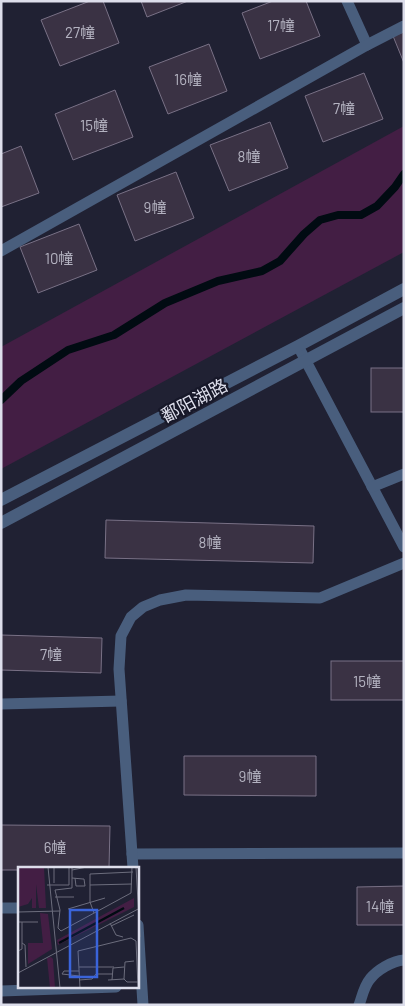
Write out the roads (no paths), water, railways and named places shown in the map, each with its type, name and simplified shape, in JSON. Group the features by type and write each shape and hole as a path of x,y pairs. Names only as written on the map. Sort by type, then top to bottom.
{"street":[{"name":"鄱阳湖路","path":"1,500 404,289"},
{"name":"鄱阳湖路","path":"1,523 404,308"}],"lane":[{"path":"347,1 367,45"},
{"path":"1,250 404,26"},
{"path":"298,346 404,547"},
{"path":"372,487 404,474"},
{"path":"133,867 119,669 121,636 131,617 143,607 160,600 186,595 320,598 404,563"},
{"path":"1,704 121,701"},
{"path":"132,854 404,853"},
{"path":"1,908 18,908"},
{"path":"139,956 143,1005"},
{"path":"359,1005 369,980 378,972 404,960"},
{"path":"1,991 87,988"}],"waterway":[{"path":"1,400 21,381 68,350 114,335 165,303 218,281 262,271 280,261 304,234 320,220 338,215 361,215 377,206 395,187 404,174"}]}
